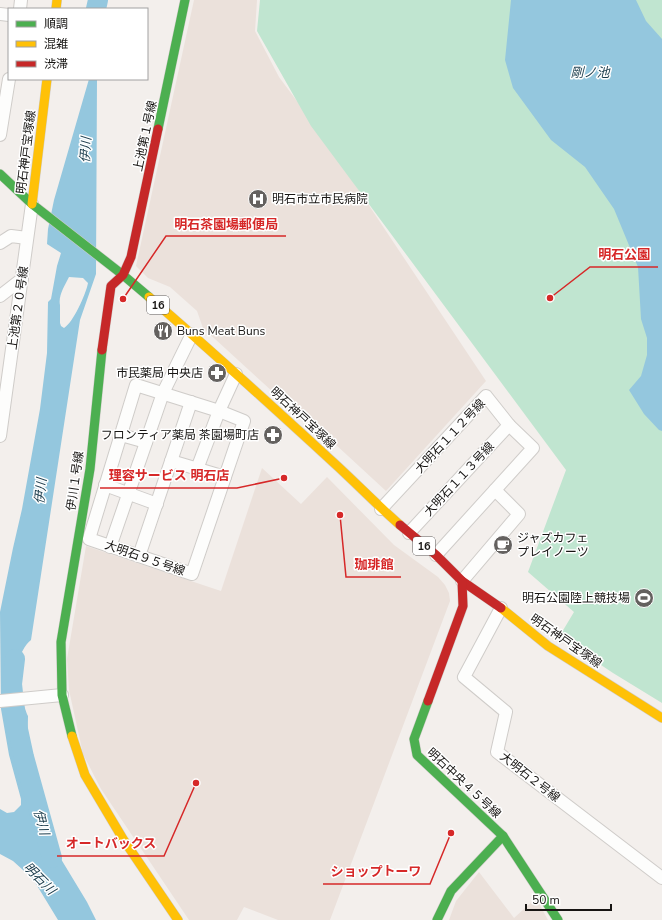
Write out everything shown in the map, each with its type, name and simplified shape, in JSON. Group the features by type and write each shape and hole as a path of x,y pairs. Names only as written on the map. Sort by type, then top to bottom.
{"street":[{"name":"上池第１号線","path":"123,274 132,257 185,0"},
{"path":"0,134 9,80"},
{"name":"明石神戸宝塚線","path":"47,80 34,206 123,274 192,334 342,471 381,509 436,555 462,581 501,608 548,646 662,718"},
{"path":"0,174 34,206"},
{"name":"上池第２０号線","path":"0,431 4,378 22,279 27,238 34,206"},
{"path":"0,243 11,236 27,238"},
{"name":"伊川１号線","path":"123,274 111,286 102,348 90,469 62,642 62,695 71,733 85,775 123,839 178,920"},
{"path":"0,296 22,279"},
{"path":"110,547 163,392 192,334"},
{"path":"197,469 219,411 236,374"},
{"name":"大明石９５号線","path":"136,385 163,392 191,402 244,421 192,574 89,540 136,385"},
{"name":"大明石１１２号線","path":"381,509 486,396 509,425 533,448 436,555"},
{"path":"139,556 191,402"},
{"name":"大明石１１３号線","path":"408,533 509,425"},
{"path":"121,435 146,442"},
{"path":"171,461 224,478"},
{"path":"106,485 156,504"},
{"path":"462,581 518,514 495,490"},
{"name":"明石中央４５号線","path":"462,581 463,606 414,738 417,755 503,836 558,920"},
{"name":"大明石２号線","path":"501,608 464,677 506,712 497,752 662,878"},
{"path":"0,701 62,695"},
{"path":"438,920 451,891 503,836"}],"shaded area":[{"name":"明石市立市民病院","path":"194,0 257,0 255,31 279,77 320,132 486,381 386,491 296,408 273,392 203,328 197,311 170,287 148,278 136,266"},
{"path":"262,468 301,504 327,477 394,545 438,577 445,585 449,593 450,601 330,920 278,920 244,907 237,920 189,920 101,789 83,754 69,690 67,659 86,546 221,591"},
{"path":"479,872 514,918 536,898 548,920 449,920 456,901"}],"green space":[{"path":"260,0 662,0 662,703 559,637 574,612 528,572 566,470 311,126 257,31"}],"water":[{"name":"剛ノ池","path":"511,0 636,0 646,21 662,39 662,431 659,430 644,414 629,390 641,376 647,355 647,338 641,319 638,267 614,209 585,167 551,140 513,88 505,60"},
{"name":"明石川","path":"89,80 97,80 96,274 80,320 31,640 22,651 16,668 24,706 28,716 27,774 29,797 39,816 44,831 87,902 96,920 58,920 33,879 13,861 0,854 0,809 7,813 14,812 21,805 21,799 9,755 1,709 0,612 22,509 40,409 47,353 48,302 51,299 61,253 47,244 48,229 54,200","holes":["69,277 83,278 88,283 79,308 68,325 64,328 60,323 60,298"]}],"waterway":[{"name":"伊川","path":"96,8 98,0"},
{"name":"伊川","path":"15,659 12,684 16,720 24,757 52,858"}],"traffic: fast":[{"path":"158,129 185,0"},
{"path":"0,174 32,204 149,297"},
{"path":"72,736 62,695 61,642 90,469 102,350"},
{"path":"428,701 414,739 417,755 503,836 558,920"},
{"path":"437,920 451,891 503,836"}],"traffic: slow":[{"path":"56,8 57,0"},
{"path":"32,204 47,80"},
{"path":"149,297 265,400 400,525"},
{"path":"501,608 548,646 662,718"},
{"path":"72,736 85,775 123,839 178,920"}],"traffic: jam":[{"path":"102,350 111,286 123,275 131,257 158,129"},
{"path":"400,525 436,555 462,581 501,608"},
{"path":"428,701 463,606 462,581"}],"place":[{"name":"明石市立市民病院","path":"258,199"},
{"name":"明石公園","path":"550,298"},
{"name":"明石茶園場郵便局","path":"123,299"},
{"name":"Buns Meat Buns","path":"163,331"},
{"name":"市民薬局 中央店","path":"217,373"},
{"name":"フロンティア薬局 茶園場町店","path":"273,435"},
{"name":"理容サービス 明石店","path":"284,478"},
{"name":"珈琲館","path":"340,515"},
{"name":"ジャズカフェ プレイノーツ","path":"503,545"},
{"name":"明石公園陸上競技場","path":"644,598"},
{"name":"オートバックス","path":"196,783"},
{"name":"ショップトーワ","path":"451,833"}]}
